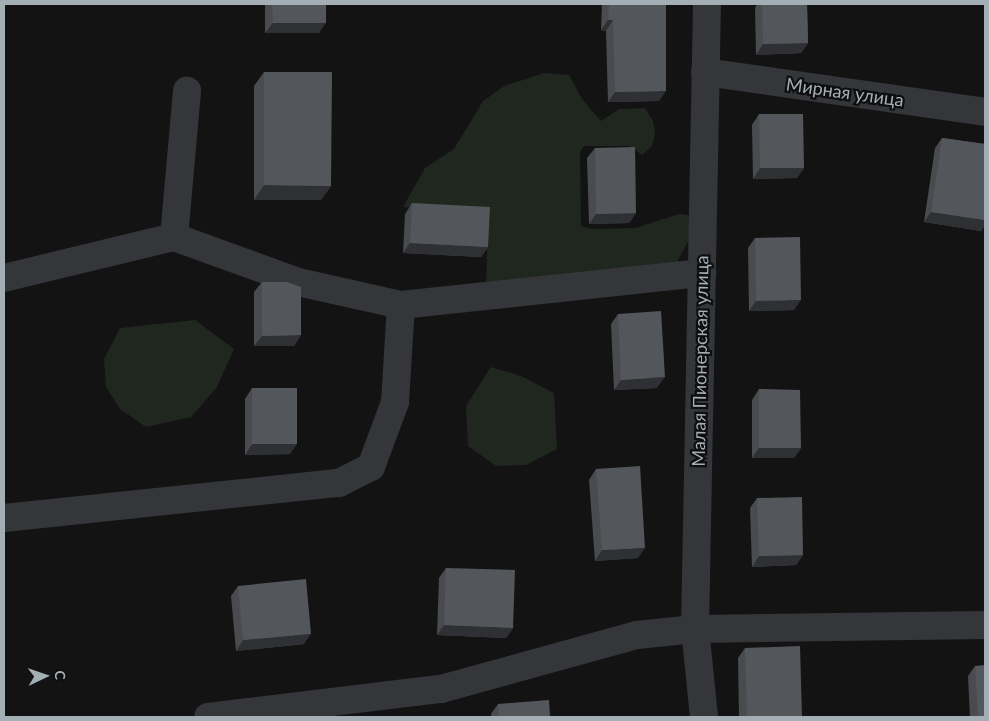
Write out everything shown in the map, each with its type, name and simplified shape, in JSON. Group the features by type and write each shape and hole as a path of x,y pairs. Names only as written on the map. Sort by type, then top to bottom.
{"street":[{"name":"Малая Пионерская улица","path":"704,717 695,629 707,4"},
{"name":"Мирная улица","path":"705,72 985,112"},
{"path":"174,237 187,91"},
{"path":"4,278 174,237 298,282 401,305 702,273"},
{"path":"4,518 339,483 371,467 395,402 401,305"},
{"path":"208,717 441,689 637,635 695,629 985,625"}],"shaded area":[{"path":"544,73 569,75 582,99 601,121 619,109 645,108 653,121 655,134 652,146 642,155 629,146 584,146 580,152 581,226 592,229 636,228 679,214 688,215 692,220 692,234 677,262 667,266 486,289 488,211 403,207 425,168 454,149 483,101 504,86"},
{"path":"195,320 234,349 217,387 191,417 146,427 120,409 106,387 104,359 120,328"},
{"path":"491,367 521,376 554,393 557,449 526,465 496,466 468,446 466,406"}],"building":[{"path":"272,4 326,4 326,23 273,23"},
{"path":"609,4 666,4 666,91 615,92 613,20 608,20"},
{"path":"762,4 807,4 808,43 763,44"},
{"path":"264,72 332,72 331,186 264,185"},
{"path":"759,114 803,114 804,168 760,168"},
{"path":"942,138 985,144 985,220 931,212"},
{"path":"635,147 636,213 596,214 595,148"},
{"path":"412,203 490,207 488,247 410,243"},
{"path":"800,237 801,300 756,301 755,238"},
{"path":"262,282 287,282 301,287 301,335 262,336"},
{"path":"661,311 665,377 621,380 618,314"},
{"path":"252,388 297,388 297,444 252,444"},
{"path":"759,389 800,390 801,448 759,448"},
{"path":"640,466 645,548 602,550 596,469"},
{"path":"802,497 803,555 759,556 757,498"},
{"path":"446,568 515,570 513,628 444,625"},
{"path":"306,579 311,634 243,640 238,586"},
{"path":"800,646 802,717 747,717 745,648"},
{"path":"985,665 985,717 978,717 975,666"},
{"path":"549,700 550,717 499,717 498,704"}]}
